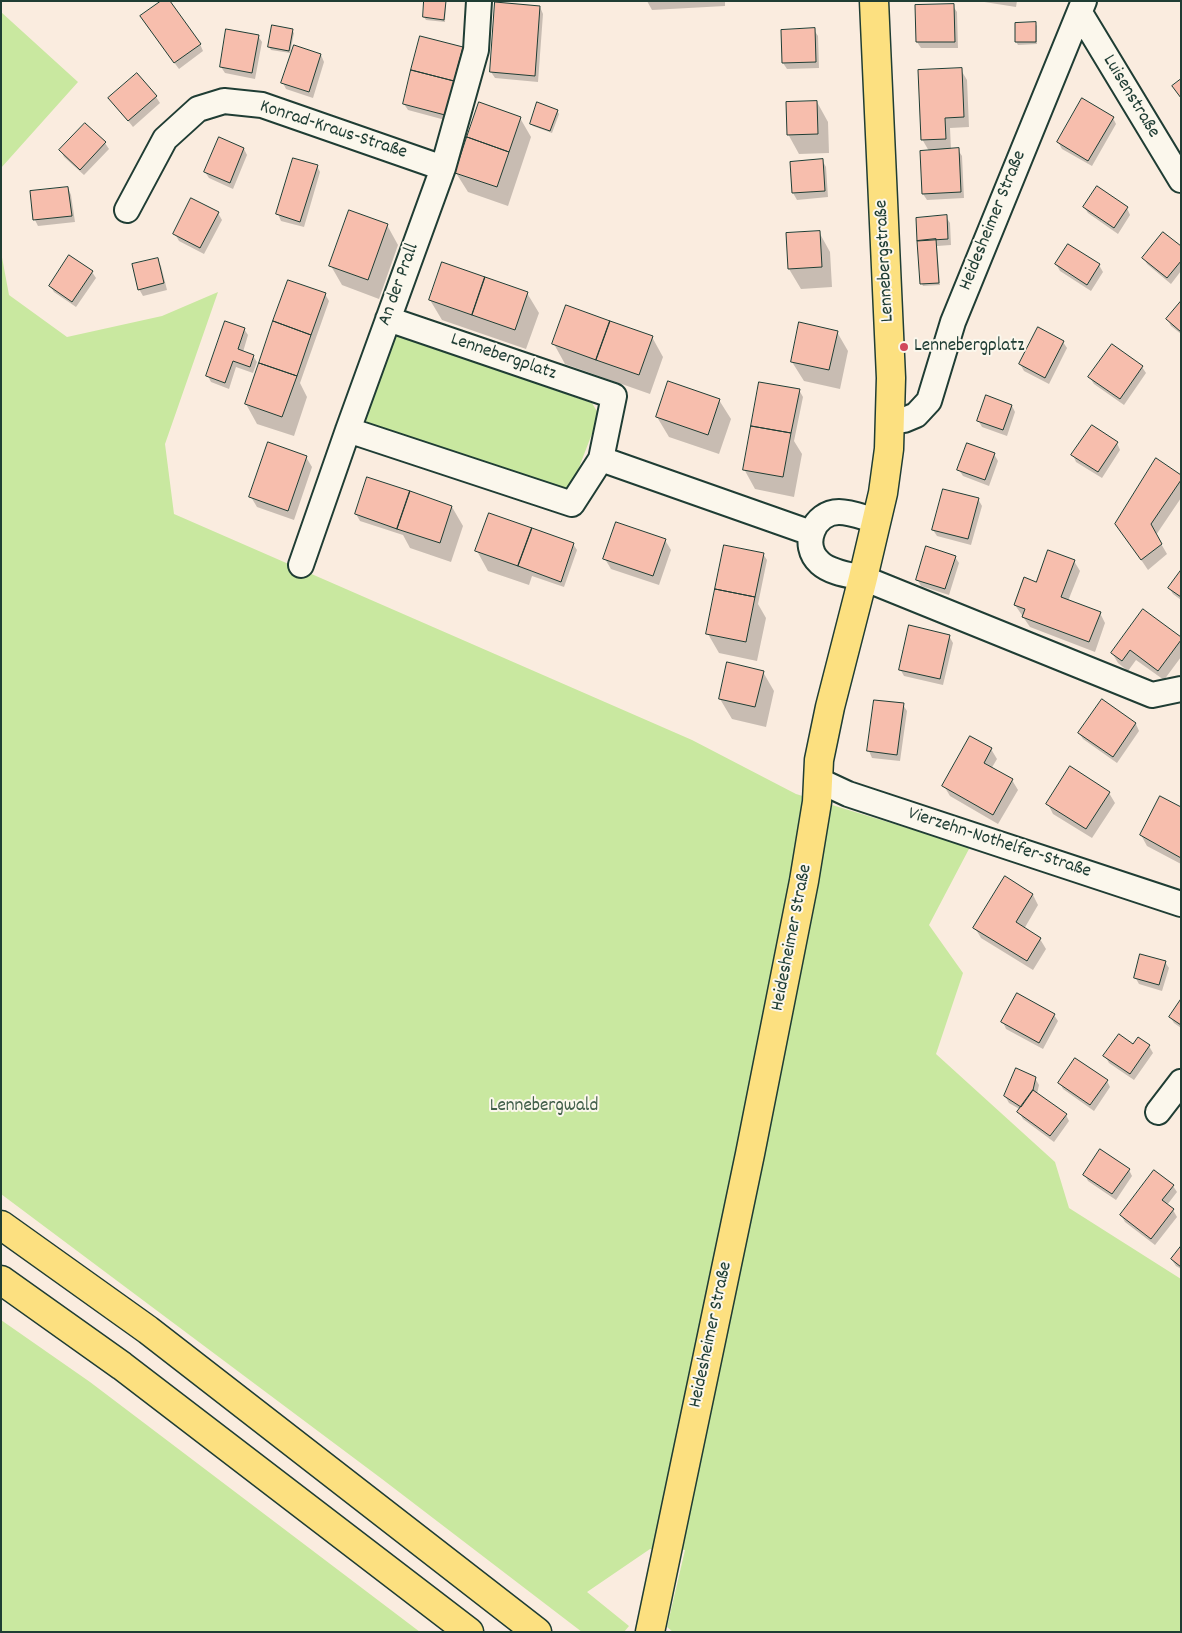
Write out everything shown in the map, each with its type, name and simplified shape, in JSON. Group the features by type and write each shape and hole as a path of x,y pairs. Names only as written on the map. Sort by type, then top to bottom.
{"main road":[{"name":"Lennebergstraße","path":"863,578 883,493 891,422 891,378 874,1"},
{"name":"Heidesheimer Straße","path":"650,1632 750,1154 802,891 809,854 819,760 830,707 863,578"},
{"path":"1,1226 148,1330 537,1632"},
{"path":"1,1280 122,1366 469,1632"}],"street":[{"name":"An der Prall","path":"301,565 443,168 476,50 479,1"},
{"name":"Heidesheimer Straße","path":"891,422 904,420 916,415 929,401 953,322 1082,7"},
{"name":"Luisenstraße","path":"1082,7 1181,180"},
{"name":"Konrad-Kraus-Straße","path":"128,210 165,139 198,109 224,101 262,105 443,168"},
{"name":"Lennebergplatz","path":"348,430 572,504 601,459 614,396 388,319"},
{"path":"601,459 812,533"},
{"path":"877,521 841,512 832,513 817,522 812,533 810,547 818,562 833,570 863,578 1152,695 1181,689"},
{"name":"Vierzehn-Nothelfer-Straße","path":"818,780 848,794 1181,904"},
{"path":"1158,1112 1181,1082"}],"green space":[{"path":"1,12 78,82 1,168"},
{"name":"Lennebergwald","path":"1,252 9,295 67,337 162,316 218,292 165,444 174,514 692,740 796,794 970,847 929,925 963,973 936,1054 1055,1162 1069,1208 1181,1279 1181,1632 673,1632 667,1627 685,1550 650,1549 587,1592 629,1626 624,1632 582,1632 382,1479 1,1194"},
{"path":"396,337 402,337 592,403 598,413 598,418 570,491 565,492 367,425 366,420"},
{"path":"1,1320 90,1382 420,1632 1,1632"}],"building":[{"path":"161,1 170,1 201,44 174,63 140,16"},
{"path":"424,1 446,1 444,20 423,17"},
{"path":"495,2 540,6 535,76 490,72"},
{"path":"954,4 955,42 916,42 915,5"},
{"path":"1036,22 1036,42 1015,42 1015,23"},
{"path":"272,25 293,29 289,51 268,47"},
{"path":"815,28 816,62 782,63 781,30"},
{"path":"226,29 259,35 252,73 220,67"},
{"path":"420,36 463,47 454,81 411,70"},
{"path":"294,45 321,54 309,92 281,83"},
{"path":"962,68 964,117 945,118 946,139 921,140 918,70"},
{"path":"411,70 454,81 445,115 403,104"},
{"path":"137,73 157,96 128,121 108,98"},
{"path":"1181,79 1181,98 1172,86"},
{"path":"1082,98 1114,117 1088,161 1057,142"},
{"path":"817,101 818,134 787,135 786,102"},
{"path":"479,102 521,117 509,152 467,137"},
{"path":"537,102 558,110 550,131 530,124"},
{"path":"85,123 106,142 80,170 59,150"},
{"path":"219,137 244,148 230,183 204,172"},
{"path":"467,137 509,152 497,187 455,173"},
{"path":"959,148 961,192 922,194 920,151"},
{"path":"293,158 318,165 300,222 276,214"},
{"path":"823,159 825,191 792,193 790,162"},
{"path":"1097,186 1128,207 1114,228 1083,207"},
{"path":"68,187 72,216 33,220 30,191"},
{"path":"191,198 219,212 200,248 173,234"},
{"path":"349,210 388,224 368,280 329,266"},
{"path":"947,215 948,239 917,241 916,218"},
{"path":"820,231 822,267 788,269 786,233"},
{"path":"1163,232 1181,246 1181,261 1167,278 1142,258"},
{"path":"936,239 939,283 920,284 917,241"},
{"path":"1068,244 1100,264 1087,285 1055,264"},
{"path":"69,255 93,271 72,302 49,286"},
{"path":"158,258 164,283 138,290 132,264"},
{"path":"442,262 485,277 472,315 429,300"},
{"path":"485,277 528,292 515,330 472,315"},
{"path":"288,280 326,293 311,335 273,321"},
{"path":"1181,301 1181,332 1166,319"},
{"path":"566,305 610,321 596,360 552,344"},
{"path":"225,321 245,328 238,349 254,355 250,367 233,361 225,383 206,376"},
{"path":"273,321 311,335 297,376 259,363"},
{"path":"610,321 653,336 639,375 596,360"},
{"path":"799,322 838,331 829,370 791,362"},
{"path":"1038,327 1064,341 1045,378 1019,364"},
{"path":"1112,344 1143,366 1120,399 1088,377"},
{"path":"259,363 297,376 282,417 245,404"},
{"path":"668,381 720,399 708,435 656,417"},
{"path":"759,382 800,389 791,433 751,426"},
{"path":"986,395 1012,405 1003,430 977,421"},
{"path":"1092,425 1118,442 1098,472 1071,455"},
{"path":"751,426 791,433 783,477 743,470"},
{"path":"268,442 307,456 288,511 249,497"},
{"path":"967,443 995,453 985,480 957,470"},
{"path":"1156,458 1181,475 1181,480 1151,524 1162,544 1141,560 1115,524"},
{"path":"367,477 410,491 397,529 355,514"},
{"path":"943,489 979,498 968,539 932,530"},
{"path":"410,491 452,506 440,543 397,529"},
{"path":"489,513 532,528 518,566 475,551"},
{"path":"616,522 666,539 653,576 603,559"},
{"path":"532,528 574,543 561,582 518,566"},
{"path":"724,545 764,553 755,597 715,589"},
{"path":"926,546 956,556 945,589 916,580"},
{"path":"1048,550 1075,560 1061,597 1101,612 1089,642 1022,617 1025,609 1014,605 1024,577 1036,582"},
{"path":"1181,570 1181,597 1168,588"},
{"path":"715,589 755,597 746,642 706,634"},
{"path":"1143,609 1181,637 1181,640 1158,671 1130,650 1122,661 1111,653"},
{"path":"909,625 950,635 940,679 899,670"},
{"path":"727,662 764,671 755,707 719,699"},
{"path":"1102,699 1136,723 1113,757 1078,733"},
{"path":"874,700 904,703 897,755 867,751"},
{"path":"970,736 992,748 984,763 1013,779 993,815 942,786"},
{"path":"1070,766 1110,792 1086,829 1046,804"},
{"path":"1160,796 1181,807 1181,858 1140,835"},
{"path":"1005,876 1033,894 1016,922 1041,938 1027,961 973,928"},
{"path":"1140,954 1166,961 1159,985 1134,978"},
{"path":"1017,993 1055,1014 1039,1043 1001,1022"},
{"path":"1181,999 1181,1025 1169,1017"},
{"path":"1119,1034 1133,1044 1138,1037 1150,1045 1130,1074 1103,1056"},
{"path":"1075,1058 1108,1080 1090,1105 1058,1083"},
{"path":"1016,1068 1036,1077 1033,1090 1021,1107 1004,1096"},
{"path":"1033,1090 1067,1114 1050,1136 1017,1112"},
{"path":"1100,1149 1130,1169 1112,1194 1083,1175"},
{"path":"1154,1170 1174,1185 1162,1200 1174,1209 1151,1239 1120,1215"},
{"path":"1181,1246 1181,1267 1171,1259"}],"place":[{"name":"Lennebergplatz","path":"904,347"}]}
